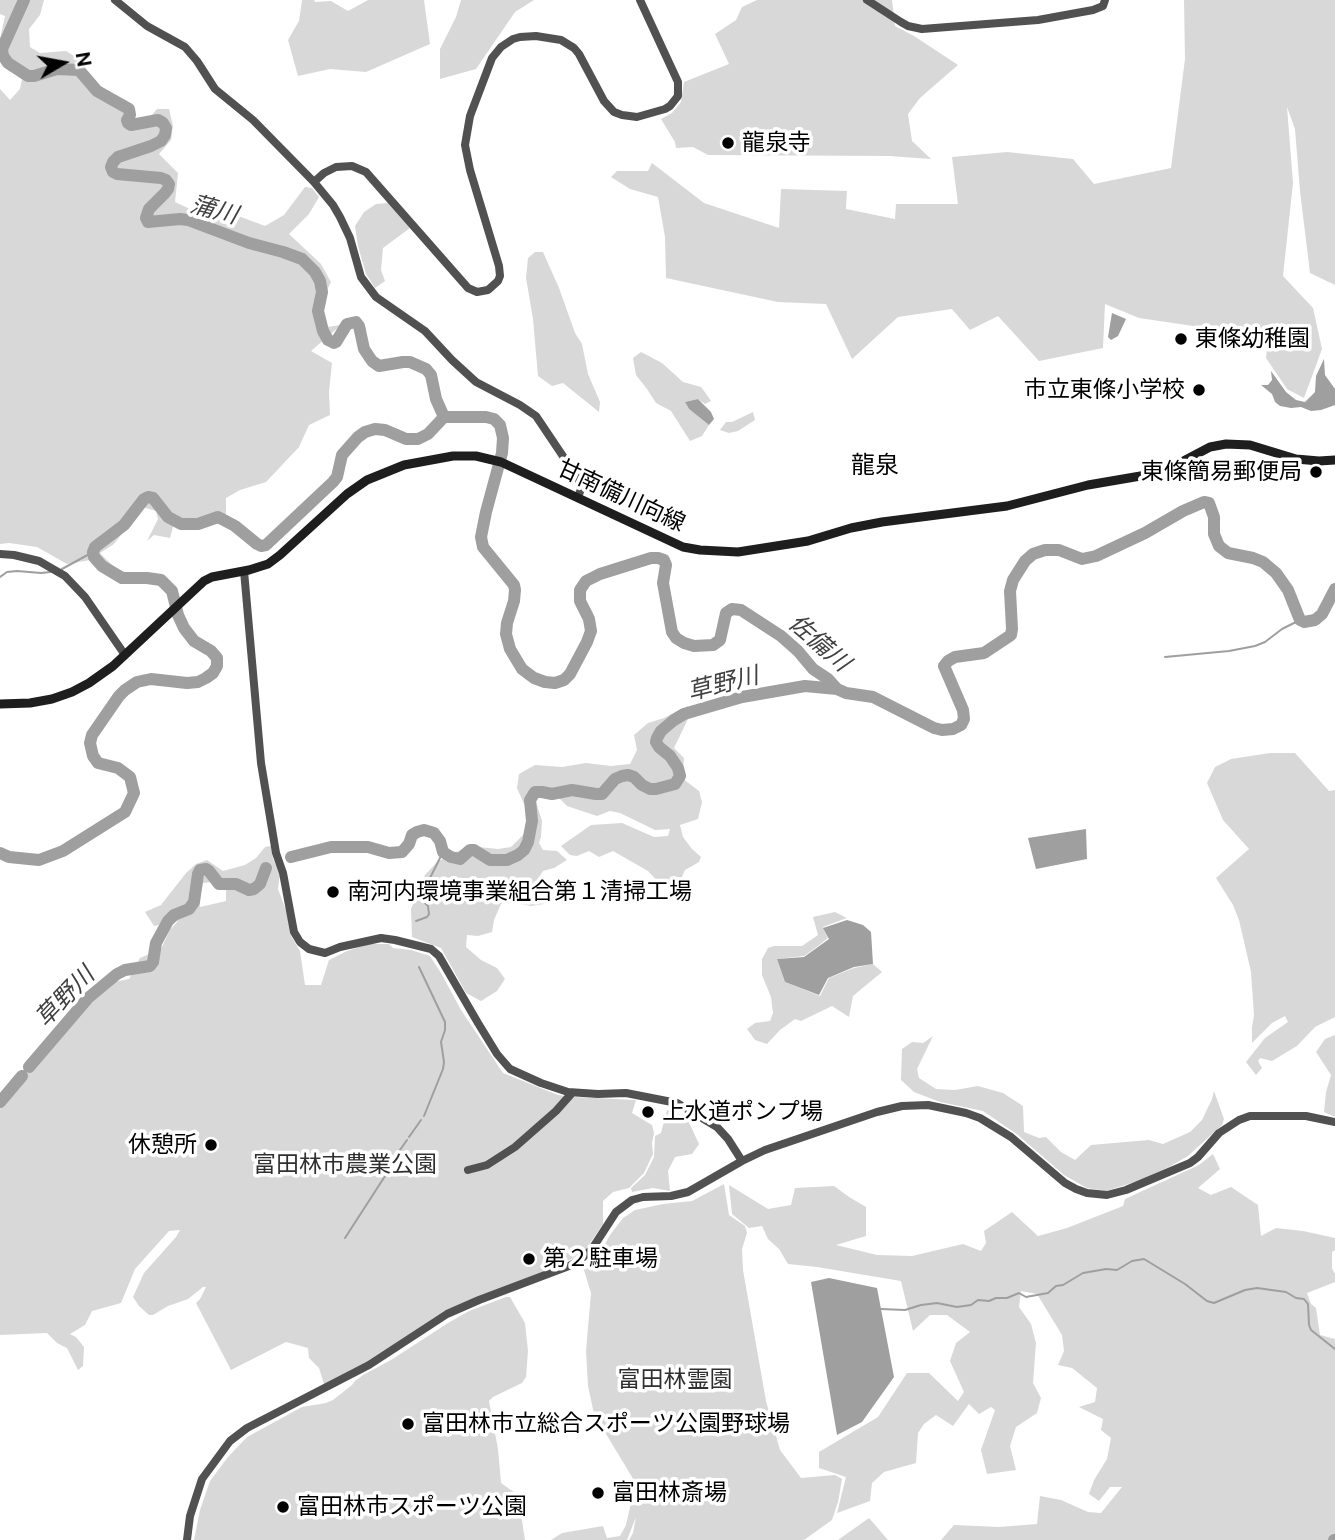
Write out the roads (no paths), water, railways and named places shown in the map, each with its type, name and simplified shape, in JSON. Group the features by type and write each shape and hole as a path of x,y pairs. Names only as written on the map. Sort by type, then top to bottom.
{"main road":[{"name":"甘南備川向線","path":"0,704 42,701 72,692 95,680 204,581 264,566 274,560 347,494 367,480 404,465 453,456 476,456 507,465 682,547 738,552 808,541 864,525 1007,506 1088,485 1158,472 1210,447 1226,444 1250,445 1296,459 1335,460"}],"street":[{"path":"116,0 147,26 185,47 215,89 253,120 314,181 344,224 357,270 368,289 380,301 425,331 476,382 536,416 579,480 581,489 578,497"},
{"path":"314,181 329,170 341,166 366,172 468,288 477,292 488,290 498,281 499,266 470,170 466,145 470,116 492,58 501,47 520,37 536,36 561,40 579,54 604,101 614,112 637,117 660,111 676,101 678,82 640,0"},
{"path":"867,0 908,26 922,29 1038,20 1093,10 1103,6 1105,0"},
{"path":"0,554 14,555 47,565 65,576 85,597 125,655"},
{"path":"244,571 261,763 276,853 283,873 296,937 305,946 325,953 381,938 431,950 439,956 497,1054 510,1069 553,1088 572,1093 626,1093 677,1103 717,1127 742,1161"},
{"path":"468,1170 487,1165 515,1147 572,1093"},
{"path":"187,1540 190,1516 202,1479 230,1441 247,1428 369,1364 447,1314 580,1260 592,1249 616,1212 632,1200 688,1192 765,1150 877,1112 902,1106 928,1105 980,1118 1011,1137 1076,1189 1107,1195 1126,1190 1190,1163 1219,1133 1239,1119 1250,1116 1306,1116 1335,1122"}],"waterway":[{"name":"蒲川","path":"24,0 2,49 8,63 28,76 57,69 79,70 97,91 129,109 128,123 131,125 158,120 166,128 161,141 118,157 111,167 117,174 161,178 169,184 165,193 149,209 146,218 148,222 188,220 302,259 320,281 322,292 318,311 328,340 336,342 347,324 356,322 364,349 379,366 410,362 426,369 431,375 436,399 444,417"},
{"name":"佐備川","path":"444,417 486,417 494,419 500,425 502,453 481,537 483,547 514,585 514,601 506,634 510,649 522,669 545,682 564,680 587,642 591,631 589,619 580,601 580,590 586,581 651,558 664,560 666,565 663,583 672,632 684,643 694,646 713,645 720,640 726,613 732,609 741,610 781,636 837,689 873,697 942,730 953,729 961,725 964,719 963,710 944,666 955,657 984,653 1011,635 1010,591 1013,580 1033,554 1045,550 1059,550 1082,559 1096,556 1204,502 1209,503 1214,517 1214,534 1219,546 1228,553 1263,562 1276,573 1288,590 1300,620 1315,620 1322,614 1335,589"},
{"path":"0,853 9,857 39,860 63,851 125,812 134,793 130,777 118,768 98,763 90,743 92,735 119,696 137,682 151,679 198,682 213,673 217,666 217,658 211,651 194,641 184,628 172,591 161,580 122,578 102,566 94,557 95,547 124,525 148,497 153,498 168,517 181,524 198,524 218,517 235,526 257,544 266,545 333,482 337,477 342,455 358,437 375,429 385,430 406,439 418,439 428,434 444,417"},
{"path":"62,569 93,552"},
{"path":"0,577 7,572 50,572"},
{"path":"1165,657 1255,646 1300,620"},
{"name":"草野川","path":"291,857 331,847 368,847 389,853 402,852 412,835 424,830 434,833 443,852 451,857 460,859 470,850 474,850 490,860 507,860 524,850 528,842 532,821 530,800 535,792 552,794 572,790 602,794 615,779 628,775 650,789 675,784 680,776 678,768 656,742 661,731 684,714 742,697 805,686 837,689"},
{"path":"416,921 429,914 428,906 419,894 443,852"},
{"name":"草野川","path":"29,1067 88,998 117,974 150,966 156,943 168,921 174,915 189,909 194,902 200,870 209,871 219,884 236,884 249,890 260,884 266,868"},
{"path":"419,967 445,1022 441,1042 443,1069 424,1116"},
{"name":"草野川","path":"0,1102 22,1076"},
{"path":"409,1137 421,1120"},
{"path":"390,1164 407,1140"},
{"path":"345,1238 387,1173"},
{"path":"881,1309 905,1310 937,1303 957,1307 971,1305 978,1300 1007,1298 1019,1293 1026,1297 1048,1293 1056,1286 1063,1285 1083,1273 1117,1270 1132,1261 1144,1259 1214,1303 1257,1288 1286,1292 1304,1299 1308,1304 1311,1330 1335,1349"}],"place":[{"name":"龍泉寺","path":"728,143"},
{"name":"東條幼稚園","path":"1181,339"},
{"name":"市立東條小学校","path":"1199,390"},
{"name":"東條簡易郵便局","path":"1316,472"},
{"name":"南河内環境事業組合第１清掃工場","path":"333,892"},
{"name":"上水道ポンプ場","path":"648,1112"},
{"name":"休憩所","path":"211,1145"},
{"name":"第２駐車場","path":"529,1259"},
{"name":"富田林市立総合スポーツ公園野球場","path":"408,1424"},
{"name":"富田林斎場","path":"598,1493"},
{"name":"富田林市スポーツ公園","path":"283,1507"}],"district":[{"name":"龍泉","path":"875,466"}],"park label":[{"name":"富田林市農業公園","path":"345,1165"},
{"name":"富田林霊園","path":"675,1380"}]}
